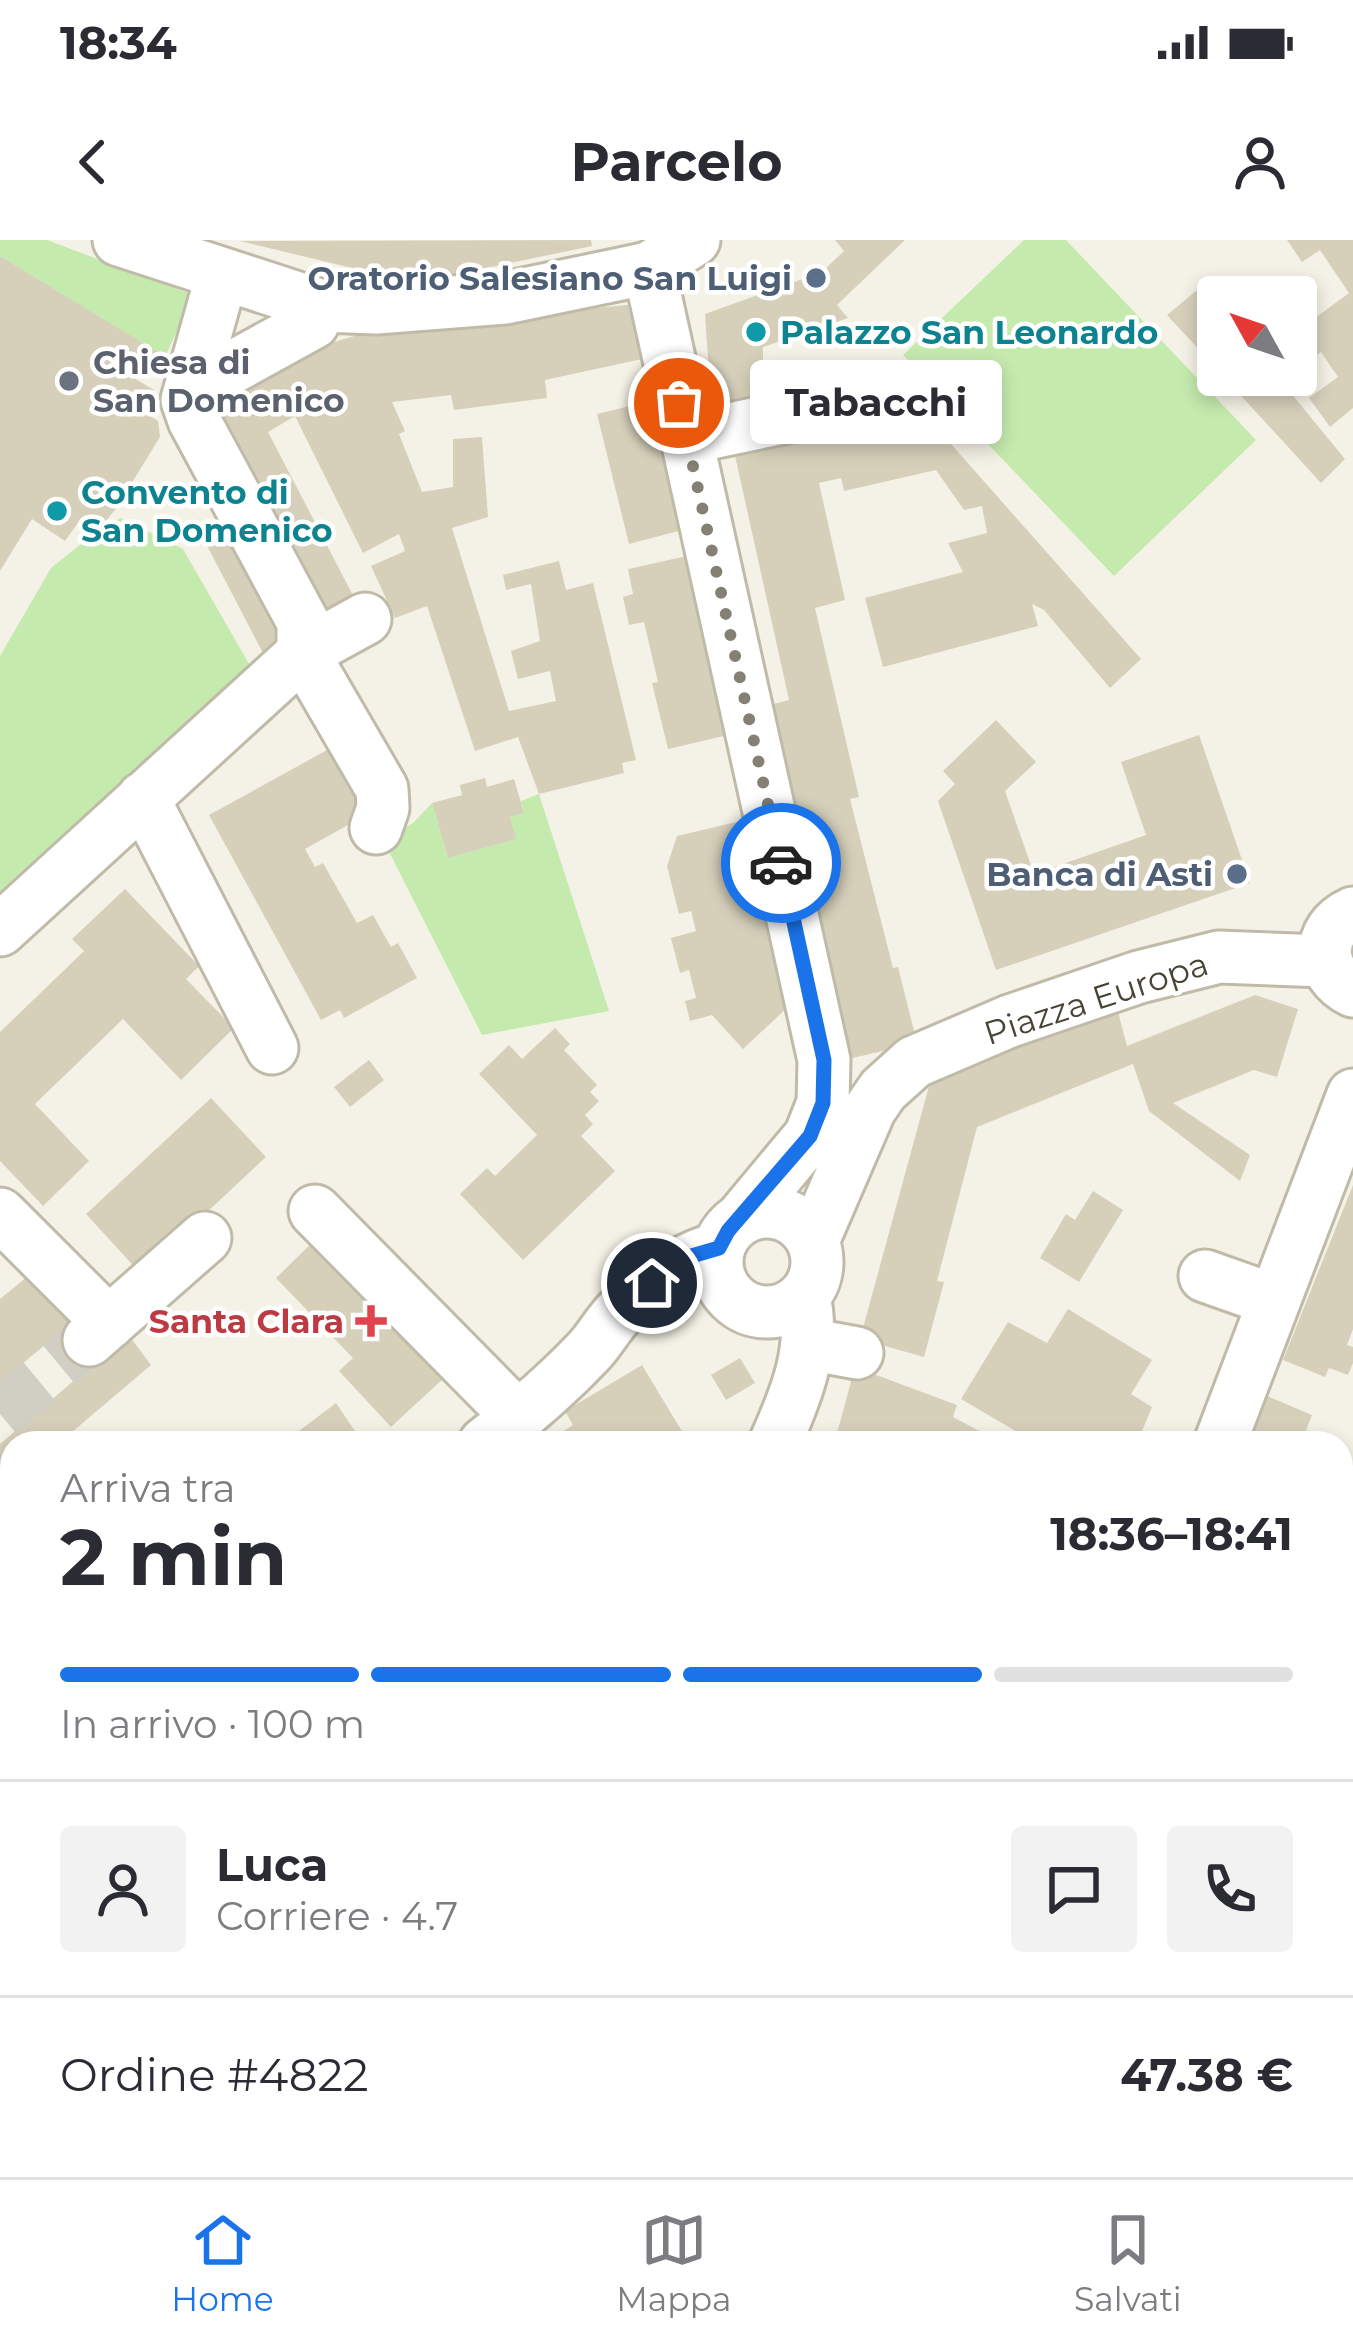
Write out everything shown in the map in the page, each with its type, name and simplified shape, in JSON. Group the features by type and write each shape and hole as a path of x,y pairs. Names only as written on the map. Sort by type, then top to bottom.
{"street":[{"path":"119,240 210,260 322,306 376,308 505,298 694,240"},
{"path":"210,260 193,389 187,400 303,622 341,639"},
{"path":"623,261 687,438 824,1060 823,1103 810,1136 767,1327 773,1371 769,1405 772,1431"},
{"path":"193,389 313,323 322,306"},
{"path":"687,438 902,393"},
{"path":"0,930 143,798 341,639"},
{"path":"341,639 382,789 383,808 376,828"},
{"path":"143,798 272,1048"},
{"path":"1339,976 1328,935 1335,923 1353,913"},
{"name":"Piazza Europa","path":"883,1090 914,1062 1010,1021 1138,977 1220,957 1339,976"},
{"path":"824,1060 838,1084 853,1094 883,1090"},
{"path":"813,1241 870,1109 883,1090"},
{"path":"1224,1431 1353,1095"},
{"path":"315,1210 473,1371 502,1430 593,1347 617,1314 688,1257 774,1295"},
{"path":"0,1214 43,1258 99,1331 206,1238"},
{"path":"753,1214 782,1214 805,1229 813,1241 817,1270 774,1295 753,1214"},
{"path":"1205,1276 1273,1300"}],"green space":[{"path":"0,240 47,240 193,295 165,357 0,256"},
{"path":"1024,240 1066,240 1197,378 1197,396 1214,396 1256,440 1114,576 903,355"},
{"path":"121,518 183,549 252,669 0,905 0,656 51,568"},
{"path":"539,794 609,1011 482,1035 383,840 413,823 432,803 448,858 515,839 510,817 524,812 521,801"}],"building":[{"path":"591,240 592,246 443,277 385,276 240,241"},
{"name":"Palazzo San Leonardo","path":"835,240 905,240 837,305 848,318 763,347 763,409 712,417 705,314 822,272 844,251"},
{"path":"1287,240 1353,240 1353,408 1330,427 1309,398 1338,377 1321,352 1317,355 1317,317 1349,293 1320,250 1302,262"},
{"name":"Chiesa di San Domenico","path":"0,256 161,354 154,367 133,355 124,372 154,390 141,410 158,421 160,437 123,497 113,491 119,505 105,522 82,517 65,541 32,519 0,571"},
{"path":"1197,290 1197,347 1167,315"},
{"path":"628,305 642,359 545,380 547,398 454,410 451,395 392,402 422,492 453,487 453,439 482,437 488,517 452,528 509,711 556,701 550,671 518,679 511,651 540,641 531,584 506,590 503,575 559,561 566,590 593,583 636,760 622,763 624,773 539,794 518,737 475,751 427,606 395,618 371,566 405,551 399,534 363,553 295,416 268,432 358,605 323,624 210,411 324,345 388,326"},
{"path":"1241,396 1293,396 1345,459 1321,483"},
{"path":"654,400 686,529 629,544 597,414"},
{"path":"913,401 1141,659 1110,688 1044,610 1032,604 1038,626 883,667 865,598 963,572 948,543 987,533 982,506 964,510 936,470 844,491 841,478 819,483 845,600 815,608 859,797 850,799 917,1043 844,1060 761,707 789,700 732,442"},
{"path":"235,514 288,611 277,646 265,657 201,534"},
{"path":"687,556 728,735 668,749 644,622 629,625 623,597 633,594 628,569"},
{"path":"996,720 1036,762 1005,791 1034,874 1146,835 1121,762 1199,735 1250,883 996,970 938,801 955,784 943,771"},
{"path":"329,749 366,815 305,849 315,867 323,863 357,923 373,915 391,947 398,943 417,978 344,1018 340,1010 321,1020 209,815"},
{"path":"485,778 487,787 514,779 524,813 510,817 516,839 448,858 432,803 462,795 460,785"},
{"path":"745,820 789,1006 743,1049 712,1015 690,1021 685,1001 696,998 689,970 680,973 671,938 696,931 691,911 679,914 667,866 677,836"},
{"path":"125,889 199,966 186,979 234,1028 181,1080 123,1019 35,1104 89,1161 43,1206 0,1161 0,1032 84,951 72,939"},
{"path":"1255,995 1298,1009 1277,1077 1254,1070 1173,1103 1250,1155 1240,1181 1149,1111 1133,1064 977,1127 937,1281 944,1282 924,1357 860,1339 929,1086 1032,1038 1117,1008 1127,1046"},
{"path":"555,1028 570,1044 564,1050 597,1085 590,1092 599,1101 585,1115 593,1124 581,1136 615,1171 523,1260 460,1194 487,1168 495,1176 537,1135 479,1074 509,1045 522,1059"},
{"path":"369,1060 384,1080 350,1107 334,1087"},
{"path":"211,1098 266,1157 141,1274 86,1214"},
{"path":"1353,1185 1353,1329 1347,1345 1353,1347 1353,1363 1348,1375 1329,1368 1325,1377 1283,1360"},
{"path":"1093,1191 1123,1210 1079,1282 1040,1258 1066,1214 1075,1220"},
{"path":"323,1232 458,1365 391,1427 339,1371 353,1358 276,1278"},
{"path":"33,1272 73,1322 0,1382 0,1299"},
{"path":"1068,1309 1152,1360 1131,1394 1152,1407 1142,1431 1016,1431 961,1399 1008,1322 1047,1343"},
{"path":"128,1334 151,1365 73,1431 15,1431"},
{"path":"740,1358 755,1383 726,1400 711,1375"},
{"path":"642,1365 682,1431 563,1431 573,1425 565,1411"},
{"path":"855,1367 957,1405 953,1417 979,1431 838,1431"},
{"path":"1267,1396 1312,1415 1306,1431 1254,1431"},
{"path":"336,1403 355,1431 299,1431"}],"tunnel":[{"path":"0,1414 89,1340"}],"way so far":[{"path":"679,403 781,863"}],"place":[{"name":"Oratorio Salesiano San Luigi","path":"816,278"},
{"name":"Palazzo San Leonardo","path":"756,332"},
{"name":"Chiesa di San Domenico","path":"69,381"},
{"name":"Tabacchi","path":"679,403"},
{"name":"Convento di San Domenico","path":"57,511"},
{"name":"Banca di Asti","path":"1237,874"},
{"name":"Santa Clara","path":"371,1321"}],"route":[{"path":"652,1283 688,1257 719,1248 728,1231 810,1136 823,1103 824,1060 781,863"}]}
